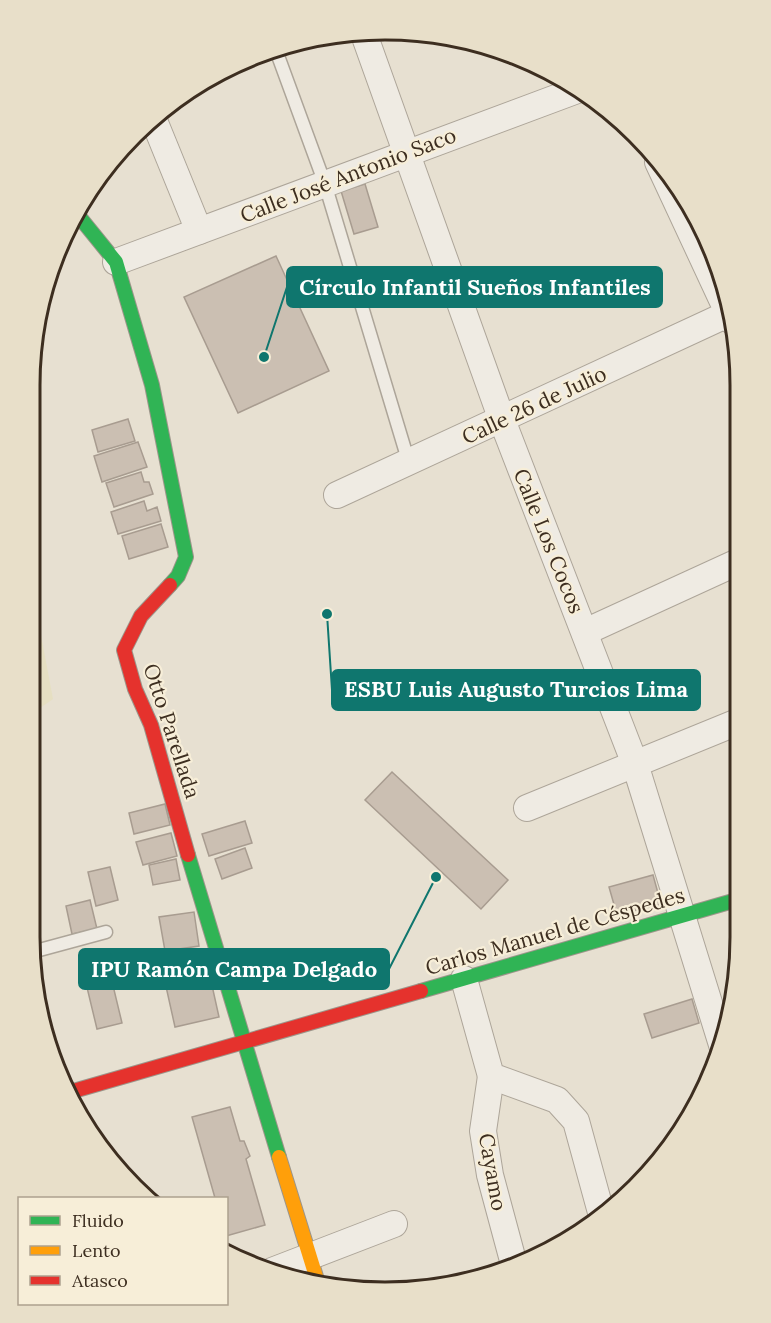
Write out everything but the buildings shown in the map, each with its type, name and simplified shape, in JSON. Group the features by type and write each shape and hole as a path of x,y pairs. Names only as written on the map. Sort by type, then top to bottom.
{"street":[{"name":"Calle Los Cocos","path":"366,41 502,420 635,764 718,1031"},
{"name":"Calle José Antonio Saco","path":"116,262 407,151 568,93"},
{"path":"157,127 200,231"},
{"path":"676,200 715,284"},
{"name":"Otto Parellada","path":"83,221 116,262 152,385 186,557 178,576 141,616 124,650 135,689 151,725 197,888 246,1041 316,1275"},
{"name":"Calle 26 de Julio","path":"337,495 724,319"},
{"path":"585,632 730,566"},
{"path":"527,808 730,725"},
{"name":"Carlos Manuel de Céspedes","path":"76,1090 730,902"},
{"path":"464,979 491,1076 557,1100 576,1121 600,1208"},
{"name":"Cayamo","path":"491,1076 483,1131 490,1175 512,1258"},
{"path":"284,1267 394,1224"}],"lane":[{"path":"279,58 325,184 409,464"},
{"path":"41,950 106,932"}],"shaded area":[{"path":"40,629 53,699 40,708"}],"traffic: fast":[{"path":"83,221 116,262 152,385 186,557 178,576 170,585"},
{"path":"188,855 279,1157"},
{"path":"421,991 730,902"}],"traffic: slow":[{"path":"279,1157 316,1275"}],"traffic: jam":[{"path":"170,585 141,616 124,650 135,689 151,725 188,855"},
{"path":"76,1090 421,991"}],"place":[{"name":"Círculo Infantil Sueños Infantiles","path":"264,357"},
{"name":"ESBU Luis Augusto Turcios Lima","path":"327,614"},
{"name":"IPU Ramón Campa Delgado","path":"436,877"}]}
